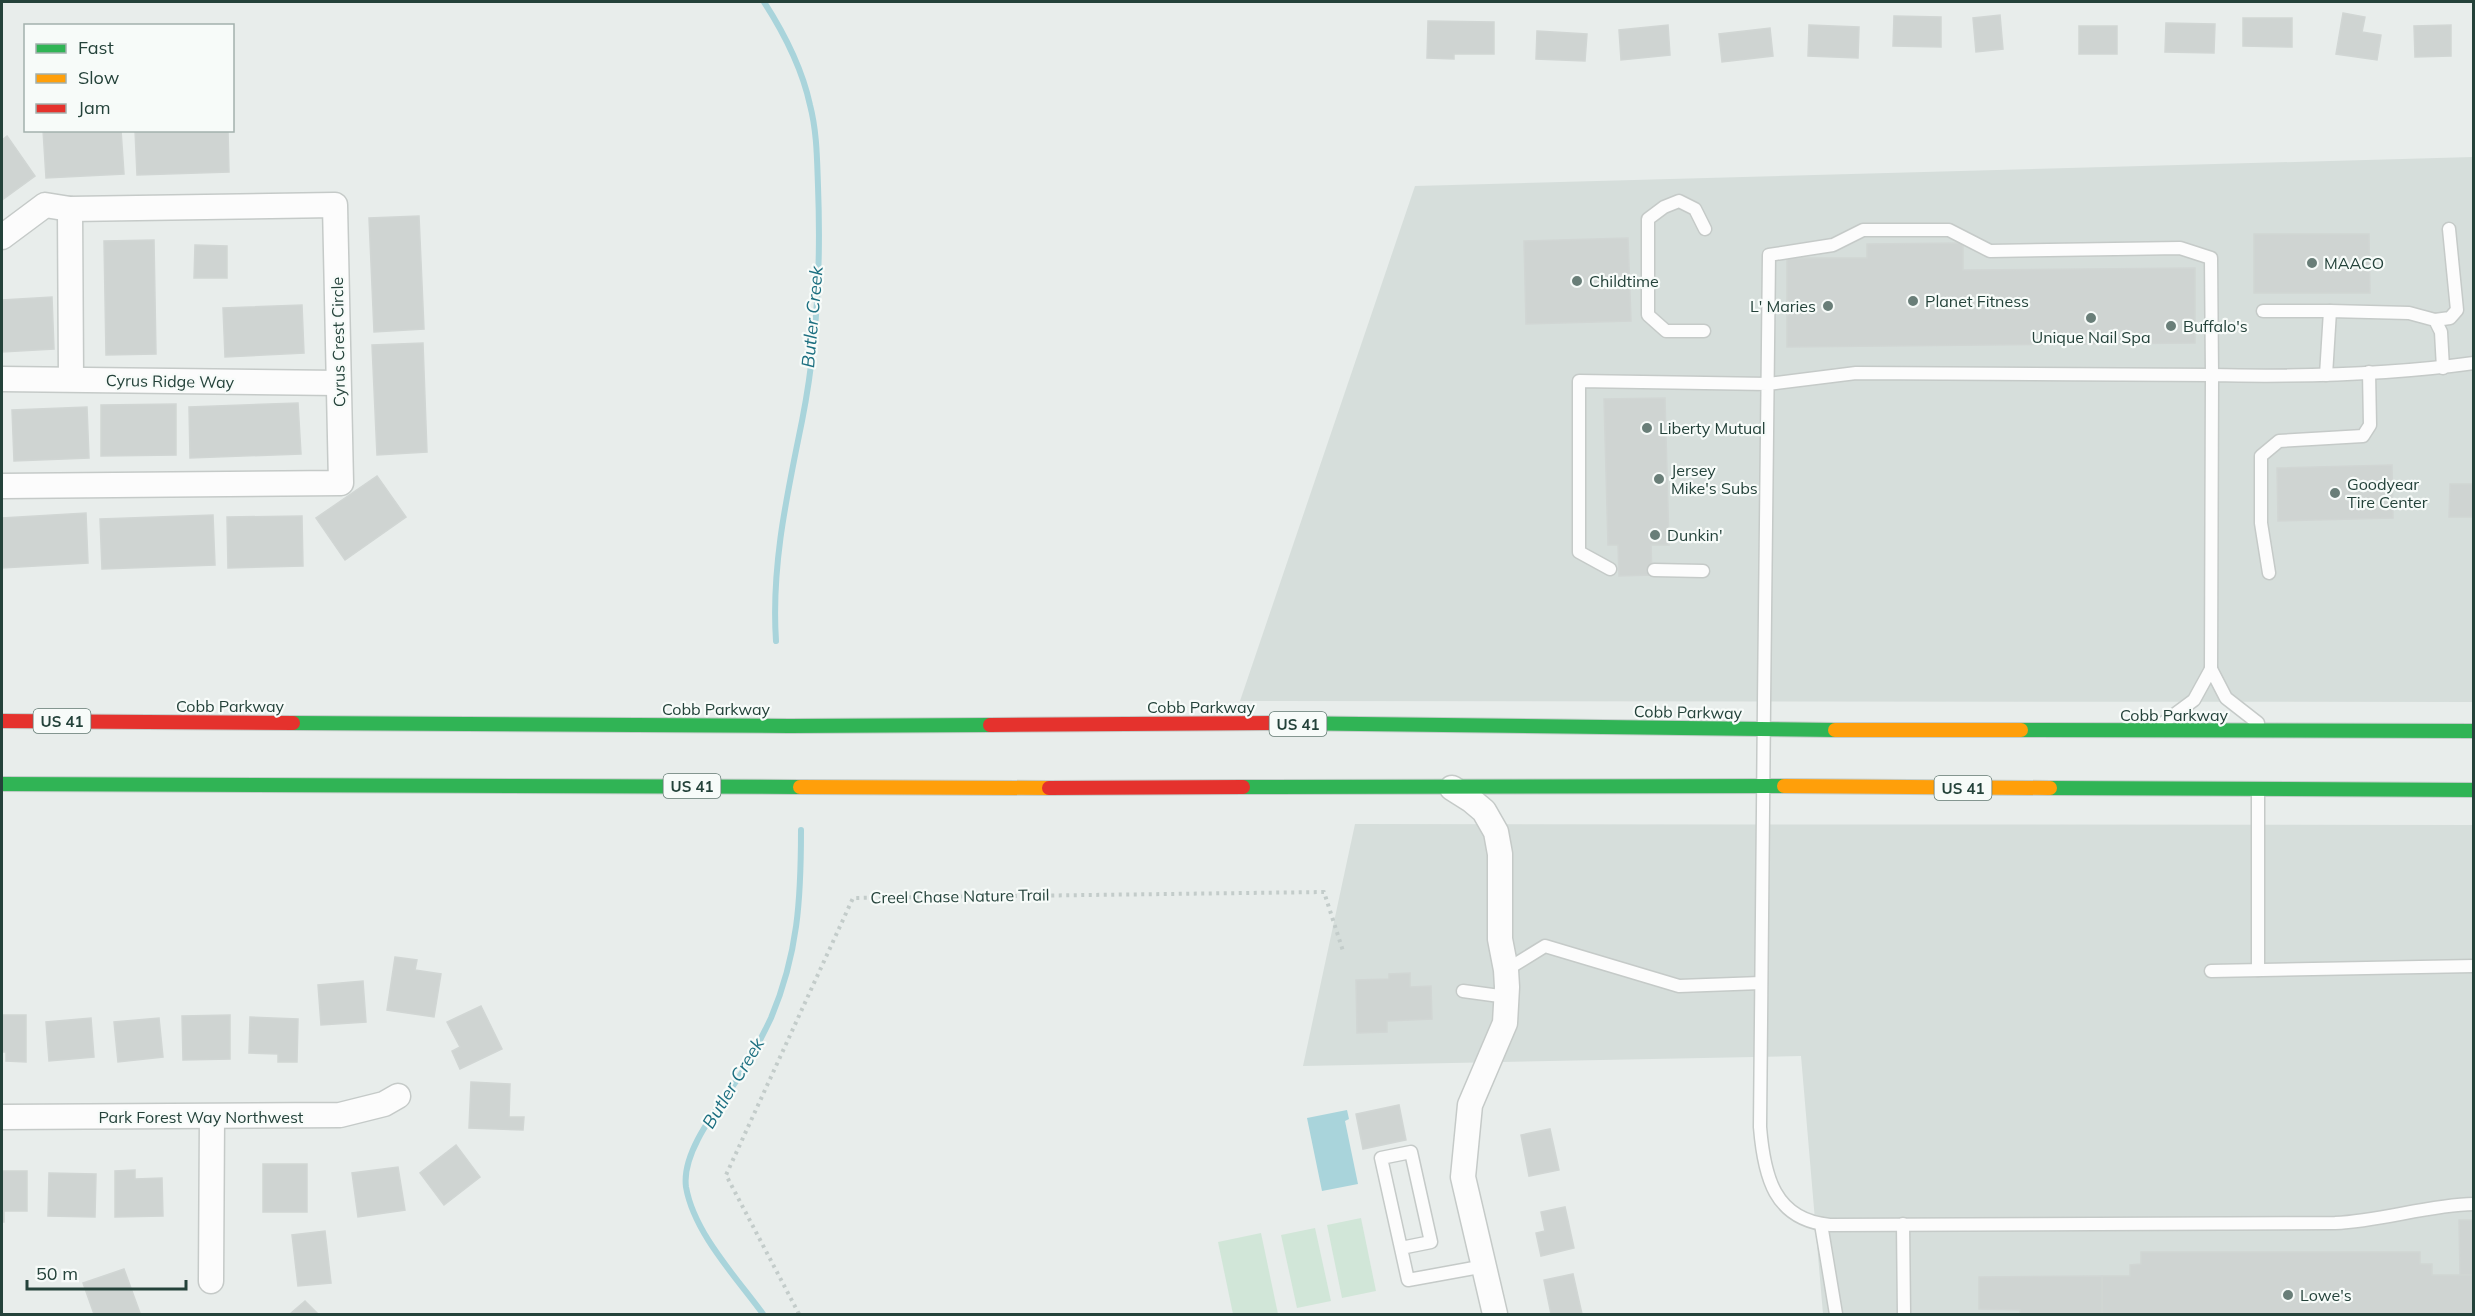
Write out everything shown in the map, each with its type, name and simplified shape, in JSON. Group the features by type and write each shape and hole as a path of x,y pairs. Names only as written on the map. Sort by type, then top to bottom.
{"main road":[{"name":"Cobb Parkway","path":"2,721 789,726 1263,723 1763,729 2474,731"},
{"name":"US 41","path":"2,784 2474,790"}],"street":[{"name":"Cyrus Crest Circle","path":"2,237 45,205 70,209 335,205 341,483 2,486"},
{"path":"70,209 70,379"},
{"name":"Cyrus Ridge Way","path":"2,379 338,383"},
{"path":"1452,788 1484,811 1496,832 1500,854 1500,939 1506,970 1507,997 1505,1023 1470,1105 1463,1177 1495,1314"},
{"name":"Park Forest Way Northwest","path":"2,1117 212,1118 340,1115 384,1104 398,1096"},
{"path":"211,1281 212,1118"}],"lane":[{"path":"1704,331 1666,331 1648,315 1648,219 1664,207 1680,201 1695,210 1705,229"},
{"path":"2263,311 2409,313 2435,320 2450,318 2457,310 2449,229"},
{"path":"2268,732 2226,698 2211,669 2211,258 2180,248 1990,251 1949,230 1863,230 1833,245 1769,255 1760,1127 1766,1165 1776,1194 1784,1204 1806,1221 1821,1224 2335,1223 2366,1220 2448,1205 2474,1204"},
{"path":"2326,375 2330,311"},
{"path":"2435,320 2441,332 2443,368"},
{"path":"1610,568 1579,552 1579,381 1768,384 1856,373 2296,377 2443,368 2474,363"},
{"path":"2269,573 2261,523 2261,456 2279,441 2363,436 2370,425 2369,372"},
{"path":"1654,570 1703,571"},
{"path":"2152,731 2194,700 2211,669"},
{"path":"2258,789 2258,970"},
{"path":"1506,970 1545,946 1679,986 1761,983"},
{"path":"2211,971 2474,966"},
{"path":"1463,991 1507,997"},
{"path":"1401,1248 1431,1242 1411,1152 1381,1158 1408,1280 1485,1266"},
{"path":"1821,1224 1836,1314"},
{"path":"1903,1224 1904,1314"}],"path":[{"name":"Creel Chase Nature Trail","path":"799,1314 726,1175 853,897 1324,892 1343,951"}],"shaded area":[{"path":"2473,157 2473,702 1240,701 1415,186"},
{"path":"1355,824 2473,825 2473,1314 1823,1314 1801,1056 1303,1066"}],"green space":[{"path":"1361,1218 1376,1291 1342,1298 1327,1225"},
{"path":"1315,1228 1331,1301 1297,1308 1281,1235"},
{"path":"1261,1233 1278,1314 1233,1314 1218,1242"}],"water":[{"path":"1347,1110 1349,1119 1345,1121 1358,1184 1322,1191 1307,1118"}],"building":[{"path":"2343,13 2365,17 2362,32 2381,35 2377,60 2336,54"},
{"path":"2000,15 2003,49 1976,52 1973,18"},
{"path":"1894,16 1941,17 1941,47 1893,46"},
{"path":"2243,18 2292,18 2292,47 2243,46"},
{"path":"1428,21 1494,22 1494,54 1454,54 1454,59 1427,58"},
{"path":"2166,23 2215,24 2214,53 2165,52"},
{"path":"1668,25 1670,55 1621,60 1619,30"},
{"path":"1809,25 1859,27 1858,58 1808,56"},
{"path":"2451,25 2451,56 2415,57 2414,26"},
{"path":"2079,26 2117,26 2117,54 2079,54"},
{"path":"1770,28 1773,56 1722,62 1719,34"},
{"path":"1537,31 1587,34 1585,61 1536,59"},
{"path":"43,132 121,132 124,174 46,178"},
{"path":"135,132 228,132 229,172 137,175"},
{"path":"7,136 35,176 2,200 2,140"},
{"path":"419,216 424,329 374,332 369,218"},
{"name":"MAACO","path":"2254,234 2369,234 2370,293 2254,293"},
{"name":"Childtime","path":"1628,238 1631,321 1526,324 1524,241"},
{"path":"154,240 156,354 106,355 104,241"},
{"path":"1963,243 1963,270 2195,268 2195,343 1787,347 1787,258 1867,258 1867,244"},
{"path":"195,245 227,246 227,278 194,278"},
{"path":"52,297 54,349 2,352 2,300"},
{"path":"302,305 304,353 225,357 223,308"},
{"path":"423,343 427,452 377,455 372,345"},
{"path":"1665,398 1669,545 1651,545 1652,575 1619,576 1618,545 1608,545 1604,399"},
{"path":"298,403 301,454 190,458 189,407"},
{"path":"176,404 176,455 101,456 101,405"},
{"path":"87,407 89,458 14,461 12,410"},
{"name":"Goodyear Tire Center","path":"2392,465 2393,518 2278,521 2277,468"},
{"path":"377,476 406,517 345,560 316,518"},
{"path":"2450,484 2474,484 2474,517 2449,517"},
{"path":"86,513 88,563 2,568 2,518"},
{"path":"213,515 215,565 102,569 100,519"},
{"path":"302,516 303,566 228,568 227,517"},
{"path":"395,957 417,960 415,970 441,974 434,1017 387,1010"},
{"path":"1410,973 1410,987 1431,986 1432,1019 1387,1021 1387,1032 1357,1033 1356,980 1389,979 1389,974"},
{"path":"363,981 366,1022 321,1025 318,985"},
{"path":"481,1006 502,1049 460,1069 452,1051 460,1047 447,1022"},
{"path":"2,1015 26,1015 26,1062 6,1061 6,1052 2,1052"},
{"path":"230,1015 230,1059 183,1060 182,1016"},
{"path":"250,1017 298,1019 297,1062 278,1062 278,1054 249,1053"},
{"path":"91,1018 94,1057 49,1061 46,1022"},
{"path":"159,1018 163,1057 118,1062 114,1022"},
{"path":"471,1082 510,1084 509,1117 524,1117 523,1130 469,1128"},
{"path":"1399,1105 1406,1140 1363,1149 1356,1114"},
{"path":"1550,1129 1559,1170 1529,1176 1521,1135"},
{"path":"456,1145 480,1177 444,1205 420,1173"},
{"path":"263,1164 307,1164 307,1212 263,1212"},
{"path":"398,1167 405,1210 358,1217 352,1173"},
{"path":"135,1170 135,1179 162,1178 163,1216 115,1217 115,1171"},
{"path":"2,1171 27,1171 27,1211 4,1211 4,1222 2,1222"},
{"path":"49,1173 96,1174 95,1217 48,1216"},
{"path":"1565,1207 1574,1248 1541,1256 1536,1233 1545,1231 1541,1212"},
{"path":"2459,1220 2474,1220 2474,1275 2460,1275"},
{"path":"325,1231 331,1283 298,1286 292,1235"},
{"name":"Lowe's","path":"2141,1252 2420,1252 2420,1264 2432,1264 2432,1275 2474,1275 2474,1314 2102,1314 2102,1276 2130,1276 2130,1265 2141,1264"},
{"path":"124,1269 140,1313 94,1314 83,1283"},
{"path":"1573,1274 1582,1314 1551,1314 1544,1280"},
{"path":"2102,1276 2102,1314 2020,1314 2020,1310 1979,1309 1979,1277"},
{"path":"305,1301 318,1314 290,1314"}],"waterway":[{"name":"Butler Creek","path":"764,2 792,51 807,91 815,135 819,215 814,334 807,392 778,558 776,641"},
{"name":"Butler Creek","path":"763,1314 707,1238 690,1204 686,1173 696,1143 749,1060 771,1018 780,994 792,949 799,903 801,830"}],"traffic: fast":[{"path":"293,723 990,725"},
{"path":"1278,723 1835,730"},
{"path":"2021,730 2474,731"},
{"path":"2,784 800,787"},
{"path":"1243,787 1784,786"},
{"path":"2050,788 2474,790"}],"traffic: slow":[{"path":"1835,730 2021,730"},
{"path":"1784,786 2050,788"},
{"path":"800,787 1049,788"}],"traffic: jam":[{"path":"2,721 293,723"},
{"path":"990,725 1278,723"},
{"path":"1049,788 1243,787"}],"place":[{"name":"MAACO","path":"2312,263"},
{"name":"Childtime","path":"1577,281"},
{"name":"Planet Fitness","path":"1913,301"},
{"name":"L' Maries","path":"1828,306"},
{"name":"Unique Nail Spa","path":"2091,318"},
{"name":"Buffalo's","path":"2171,326"},
{"name":"Liberty Mutual","path":"1647,428"},
{"name":"Jersey Mike's Subs","path":"1659,479"},
{"name":"Goodyear Tire Center","path":"2335,493"},
{"name":"Dunkin'","path":"1655,535"},
{"name":"Lowe's","path":"2288,1295"}]}
